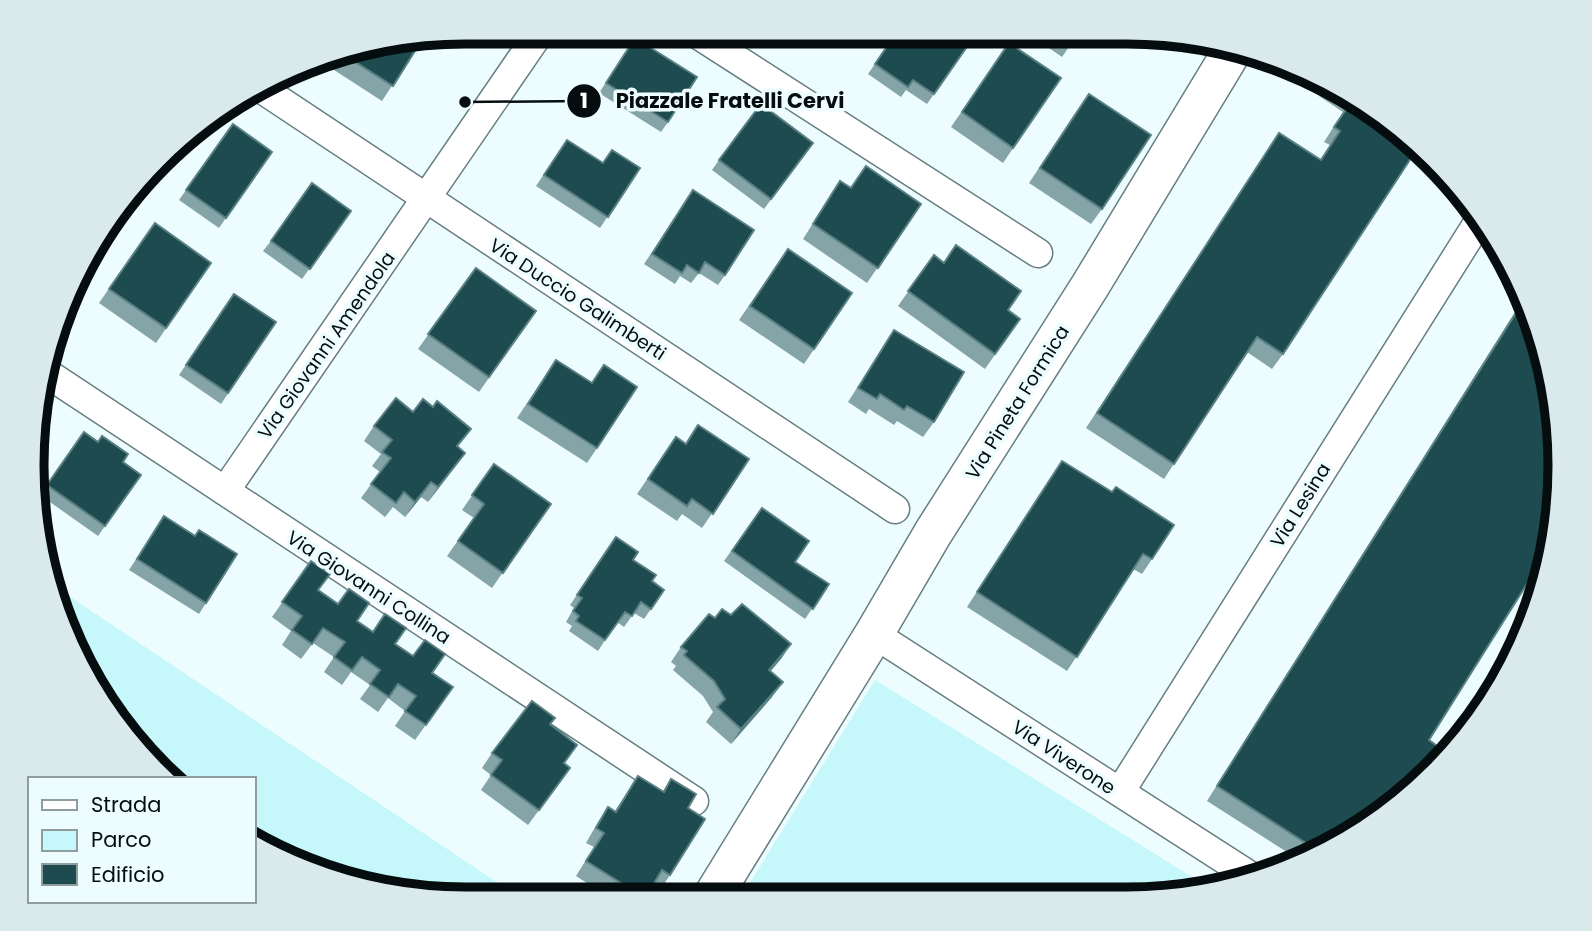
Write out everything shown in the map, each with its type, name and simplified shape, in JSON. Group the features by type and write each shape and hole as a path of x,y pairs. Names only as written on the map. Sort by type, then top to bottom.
{"street":[{"name":"Via Giovanni Amendola","path":"225,492 532,44"},
{"path":"713,44 1038,253"},
{"name":"Via Pineta Formica","path":"719,887 874,635 933,533 1090,286 1229,56"},
{"name":"Via Duccio Galimberti","path":"268,93 895,509"},
{"name":"Via Lesina","path":"1120,792 1475,228"},
{"name":"Via Giovanni Collina","path":"53,378 694,801"},
{"name":"Via Viverone","path":"874,635 1243,871"}],"green space":[{"path":"63,592 504,887 410,884 356,873 304,855 256,832 256,777 181,777 167,764 131,722 100,676 76,627"},
{"path":"875,680 1199,881 1126,887 747,887"}],"building":[{"path":"631,44 645,44 697,77 668,122 606,83"},
{"path":"889,44 969,44 934,94 913,80 908,87 875,64"},
{"path":"1008,44 1061,78 1013,148 962,112"},
{"path":"418,46 393,86 352,59"},
{"path":"1089,94 1151,135 1102,209 1040,168"},
{"path":"761,104 813,143 771,199 719,160"},
{"path":"1348,107 1413,155 1283,354 1257,337 1174,464 1097,413 1279,133 1321,160 1340,131 1334,127"},
{"path":"233,124 272,152 226,218 186,190"},
{"path":"567,140 603,163 612,150 640,168 608,217 544,175"},
{"path":"866,166 921,204 878,268 813,224 840,181 851,188"},
{"path":"312,183 351,211 310,269 271,241"},
{"path":"693,190 754,230 725,275 705,262 699,273 687,265 682,273 652,254"},
{"path":"155,223 211,263 166,328 109,289"},
{"path":"956,245 1021,291 1008,310 1020,319 995,354 908,291 934,255 944,263"},
{"path":"788,249 852,293 814,349 750,306"},
{"path":"476,268 536,311 489,377 428,334"},
{"path":"234,294 276,322 228,393 186,365"},
{"path":"1518,310 1534,356 1545,410 1548,466 1545,521 1535,571 1429,740 1440,748 1405,783 1383,800 1310,845 1217,786"},
{"path":"894,330 964,372 934,422 907,406 904,410 880,394 877,399 858,388"},
{"path":"556,360 592,383 604,365 637,387 597,448 528,404"},
{"path":"396,398 413,412 423,399 433,407 437,401 471,429 457,446 465,453 438,487 431,482 415,502 404,492 396,503 371,484 391,458 382,452 392,440 374,426"},
{"path":"698,425 749,459 713,514 692,499 687,506 648,479 676,437 686,444"},
{"path":"84,432 98,442 102,436 128,454 123,462 141,475 105,526 47,485"},
{"path":"1062,461 1112,492 1116,487 1174,525 1152,559 1143,554 1077,657 977,592"},
{"path":"494,464 551,504 503,573 458,541 484,504 472,495"},
{"path":"762,508 809,541 795,562 829,584 813,609 732,551"},
{"path":"164,516 195,536 199,530 237,554 206,603 137,559"},
{"path":"616,537 638,552 633,560 656,575 652,581 664,590 651,609 641,602 632,616 625,612 605,640 576,621 579,616 573,611 582,598 577,595"},
{"path":"311,561 330,574 318,590 338,604 349,589 369,603 357,621 373,632 385,614 406,628 395,644 413,656 425,640 445,654 432,673 453,687 426,725 405,711 416,696 398,684 389,697 370,684 380,670 362,657 352,670 334,657 345,642 323,628 312,644 292,630 302,616 282,602"},
{"path":"742,604 791,644 769,670 783,682 741,729 717,707 725,699 714,681 684,655 687,651 681,647 709,614 715,618 722,609 731,615"},
{"path":"532,701 555,718 550,724 577,745 564,763 570,768 539,810 491,775 502,760 492,753"},
{"path":"638,776 664,792 671,779 696,794 688,808 705,819 670,875 662,870 652,887 627,887 586,861 604,833 596,828 608,807 616,812"}],"place":[{"name":"Piazzale Fratelli Cervi","path":"465,102"}]}
